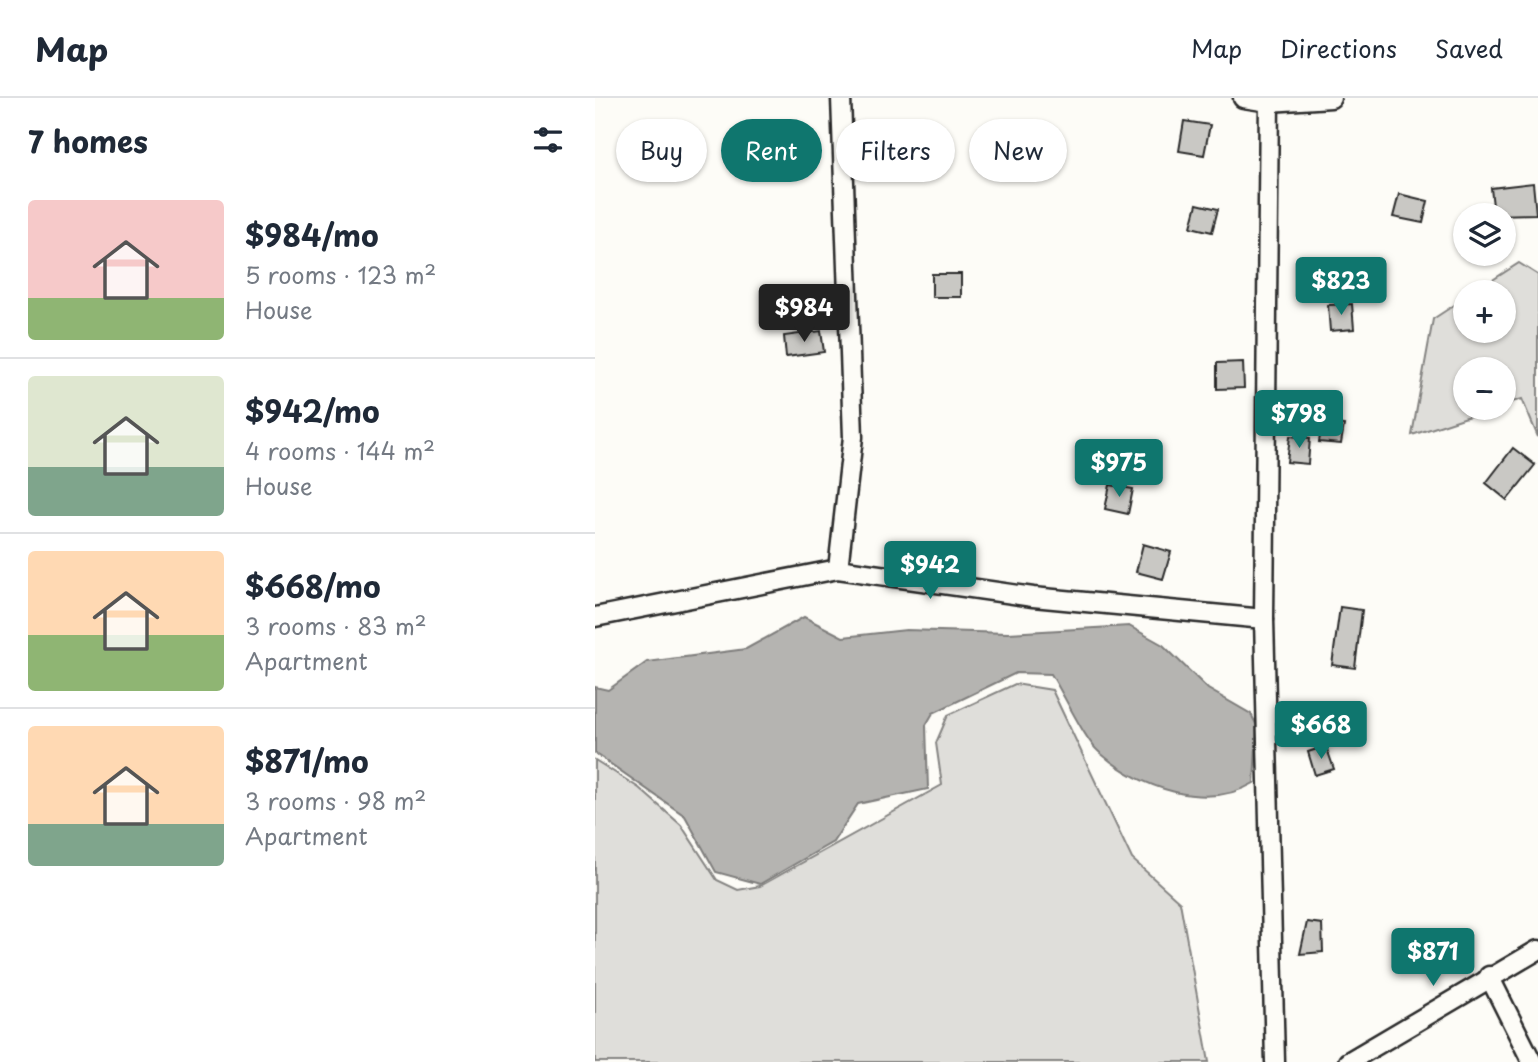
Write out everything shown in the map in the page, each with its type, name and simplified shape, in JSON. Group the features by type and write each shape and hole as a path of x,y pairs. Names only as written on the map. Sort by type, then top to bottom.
{"street":[{"path":"838,569 853,437 841,98"},
{"path":"1243,98 1331,98"},
{"path":"1269,100 1264,619 1275,1062"},
{"path":"595,617 838,569 1033,597 1264,619"},
{"path":"1348,1062 1489,976 1538,950"},
{"path":"1489,976 1532,1062"}],"shaded area":[{"path":"1519,263 1538,275 1538,437 1522,399 1516,401 1516,357 1453,357 1453,420 1458,420 1412,435 1433,319 1453,306 1453,343 1516,343 1516,280 1493,280"},
{"path":"804,617 843,637 906,630 1008,633 1129,626 1163,645 1208,689 1251,714 1257,726 1254,783 1215,795 1194,795 1173,792 1133,776 1093,746 1051,674 1016,673 933,713 926,725 928,789 858,804 833,842 760,884 716,872 685,816 595,753 595,687 608,690 647,662 746,649"},
{"path":"1015,684 1052,690 1132,859 1180,902 1209,1062 595,1062 595,760 639,788 681,825 717,880 738,890 760,886 942,785 936,743 948,715"}],"building":[{"path":"1184,121 1210,125 1204,155 1179,151"},
{"path":"1533,183 1536,214 1516,214 1516,203 1493,203 1491,188"},
{"path":"1399,194 1428,201 1423,223 1393,217"},
{"path":"1197,204 1218,209 1212,232 1191,227"},
{"path":"932,274 961,274 961,297 932,297"},
{"path":"1352,304 1354,329 1330,331 1328,305"},
{"path":"821,331 824,352 786,357 784,336"},
{"path":"1243,362 1244,388 1217,389 1217,363"},
{"path":"1322,422 1344,425 1341,444 1319,442"},
{"path":"1290,436 1310,438 1308,464 1287,462"},
{"path":"1513,448 1535,465 1507,500 1486,483"},
{"path":"1110,485 1133,489 1128,514 1105,509"},
{"path":"1143,544 1171,552 1163,579 1136,572"},
{"path":"1340,607 1362,610 1355,668 1332,665"},
{"path":"1326,746 1334,769 1315,775 1308,752"},
{"path":"1307,922 1322,924 1323,952 1300,954"}]}
